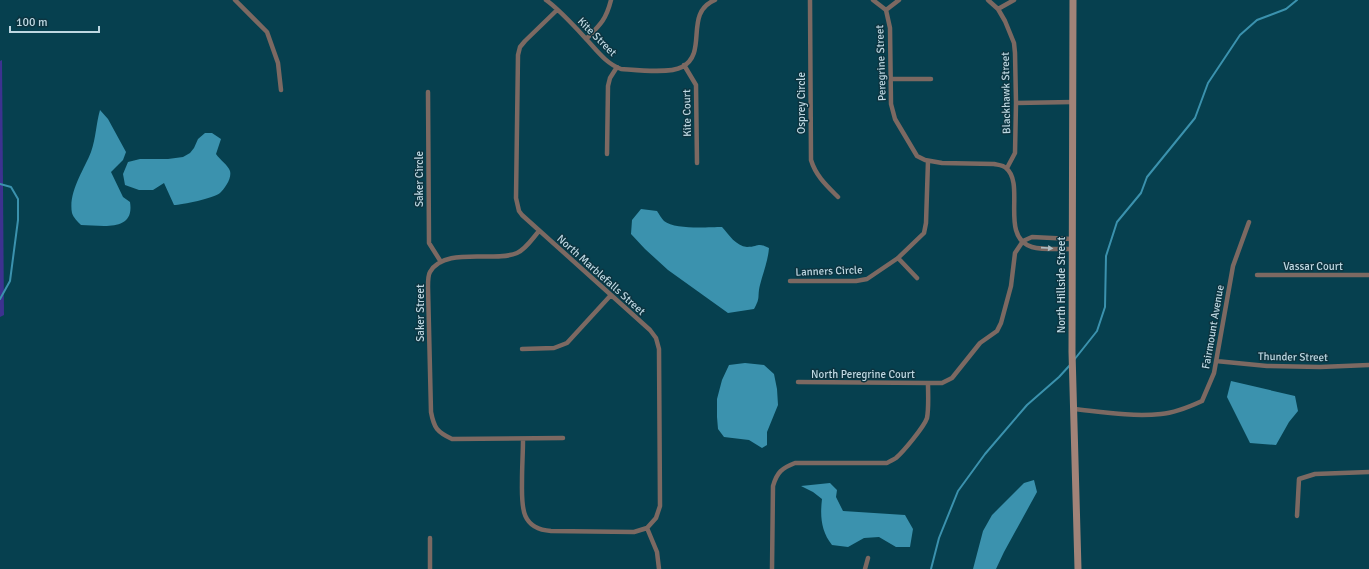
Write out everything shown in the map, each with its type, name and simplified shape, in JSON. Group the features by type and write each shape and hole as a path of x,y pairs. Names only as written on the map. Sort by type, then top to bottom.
{"main road":[{"name":"North Hillside Street","path":"1074,0 1072,352 1078,569"}],"street":[{"path":"235,0 267,32 278,63 281,90"},
{"name":"Kite Street","path":"546,0 602,56 621,69 665,71 682,68 684,65"},
{"path":"586,39 603,21 611,0"},
{"path":"684,65 689,62 694,52 699,16 703,8 709,2 715,0"},
{"name":"Osprey Circle","path":"810,0 811,160 814,170 820,180 838,197"},
{"path":"873,0 886,10 899,0"},
{"name":"Blackhawk Street","path":"988,0 998,9 1005,21 1014,43 1016,103 1015,153 1007,168"},
{"path":"998,9 1014,0"},
{"name":"North Marblefalls Street","path":"557,10 522,44 517,59 516,198 519,211 522,216 650,330 656,338 659,347 660,506 656,518 647,528"},
{"name":"Peregrine Street","path":"886,10 890,28 891,104 895,119 917,156 928,161"},
{"name":"Kite Court","path":"684,65 692,76 696,85 697,163"},
{"path":"607,154 608,86 610,78 617,67"},
{"path":"891,79 931,79"},
{"name":"Saker Circle","path":"428,92 429,243 440,262"},
{"path":"1016,103 1073,102"},
{"path":"928,161 994,164 1002,165 1007,168 1013,178 1015,226 1017,235 1032,247 1072,250"},
{"name":"Lanners Circle","path":"790,281 856,281 867,279 898,258 924,233 926,223 928,161"},
{"name":"Fairmount Avenue","path":"1074,409 1126,414 1162,414 1186,408 1202,401 1214,374 1233,266 1249,222"},
{"path":"440,262 450,257 512,255 524,248 539,231"},
{"path":"1023,241 1032,237 1072,239"},
{"name":"North Peregrine Court","path":"798,382 942,383 952,378 980,343 997,331 1001,323 1011,286 1015,253 1023,241"},
{"path":"898,258 917,278"},
{"name":"Saker Street","path":"440,262 430,272 428,287 431,412 433,425 440,434 452,439 523,440"},
{"name":"Vassar Court","path":"1256,275 1369,275"},
{"path":"522,349 554,348 567,343 611,295"},
{"name":"Thunder Street","path":"1216,361 1268,366 1320,367 1369,365"},
{"path":"772,569 773,486 782,469 795,463 888,462 894,460 914,438 926,420 928,383"},
{"path":"563,438 523,440 523,507 526,518 534,527 551,531 634,532 647,528 657,552 659,569"},
{"path":"1297,516 1299,479 1315,474 1369,472"},
{"path":"430,538 430,569"},
{"path":"865,569 868,558"}],"shaded area":[{"path":"2,60 4,315 0,317 0,61"}],"water":[{"path":"100,110 108,119 126,152 123,160 111,172 123,197 130,202 130,212 127,219 122,223 115,225 81,225 74,218 72,213 72,197 77,181 91,152"},
{"path":"205,133 212,133 221,139 216,154 230,171 229,180 226,186 217,195 198,201 174,205 164,183 153,190 139,190 125,185 123,174 128,162 140,159 168,159 183,157 190,153 198,139"},
{"path":"641,209 657,211 664,221 676,226 722,227 739,245 751,247 760,245 769,248 758,299 754,309 728,313 668,270 631,234 632,220"},
{"path":"745,363 764,365 774,374 777,389 778,405 767,432 767,445 762,448 749,440 724,437 718,429 717,399 722,380 729,365"},
{"path":"1231,381 1295,396 1298,411 1289,422 1276,445 1250,443 1227,397"},
{"path":"1034,480 1037,492 996,569 973,569 983,531 992,515 1024,483"},
{"path":"830,483 837,490 836,497 843,511 905,515 913,529 910,547 896,547 879,537 864,538 848,547 832,545 823,529 821,511 822,499 813,492 801,486"}],"waterway":[{"path":"1074,360 1097,331 1105,307 1106,256 1117,222 1141,193 1147,177 1195,118 1208,83 1240,35 1257,20 1286,9 1297,0"},
{"path":"0,184 11,187 18,199 18,220 10,281 0,299"},
{"path":"931,569 939,538 958,491 985,454 1027,405 1059,377 1070,365"}]}
